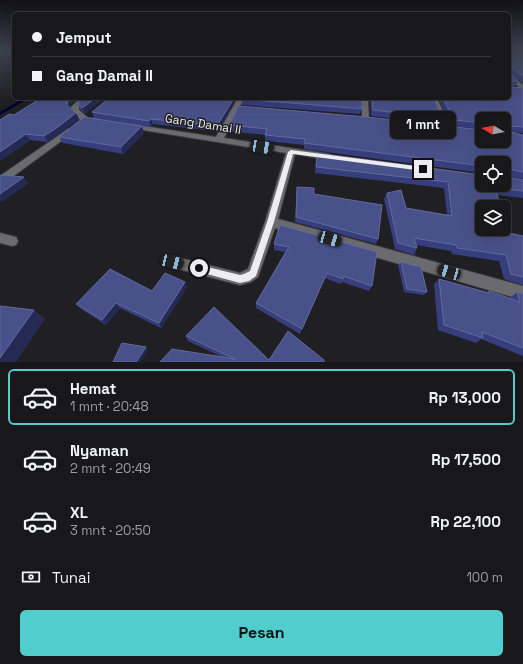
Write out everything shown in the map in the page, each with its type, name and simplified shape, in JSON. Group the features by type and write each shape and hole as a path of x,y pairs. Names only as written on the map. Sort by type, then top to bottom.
{"street":[{"path":"511,78 521,89"},
{"path":"83,100 75,107 75,111 86,120 108,123"},
{"path":"219,140 240,108 241,100"},
{"path":"365,100 366,119"},
{"path":"435,100 447,129"},
{"path":"0,181 65,136 96,111"},
{"name":"Gang Damai II","path":"123,125 337,158"},
{"path":"172,262 240,279 246,278 253,273 271,222 291,152"},
{"path":"271,222 523,293"}],"building":[{"path":"511,68 523,68 523,76 512,68 511,74"},
{"path":"511,74 518,81 511,81"},
{"path":"511,81 512,87 523,88 523,127 511,126 511,112 475,112 475,122 454,120 444,100 511,100"},
{"path":"38,100 68,100 67,105 76,113 44,136 26,134 0,152 0,120 9,114 14,115"},
{"path":"80,100 93,100 82,108 78,103"},
{"path":"107,100 233,100 218,124 213,125 151,119 149,121 92,112"},
{"path":"254,100 362,100 362,109"},
{"path":"372,100 435,100 442,118 373,110"},
{"path":"239,106 367,117 475,129 475,148 511,148 511,132 523,135 523,172 511,169 511,156 475,156 475,165 304,143 305,139 265,135 267,129 229,125"},
{"path":"84,117 142,126 121,147 59,137"},
{"path":"317,153 475,174 475,192 496,192 499,200 475,200 475,236 511,236 511,233 523,236 523,277 511,274 506,255 457,248 456,245 414,238 417,248 398,243 387,193 401,190 406,208 452,216 448,182 316,167"},
{"path":"0,176 24,177 0,194"},
{"path":"511,178 523,180 523,191 511,190"},
{"path":"297,187 314,188 314,194 382,205 378,239 296,217"},
{"path":"280,225 377,252 372,286 343,276 343,279 327,273 302,329 256,303 289,247 274,244"},
{"path":"401,262 421,267 427,292 407,289"},
{"path":"110,269 152,291 165,273 185,282 159,323 116,303 102,320 76,304"},
{"path":"439,279 489,293 489,291 520,302 517,292 523,294 523,348 482,332 483,338 444,325"},
{"path":"0,306 34,310 0,358"},
{"path":"214,307 269,360 288,331 324,360 324,362 160,362 172,349 235,359 186,336"},
{"path":"122,343 146,347 136,362 113,362"}],"waterway":[{"path":"0,114 24,100"}],"route":[{"path":"199,268 240,279 246,278 253,273 271,222 291,152 423,169"}]}
